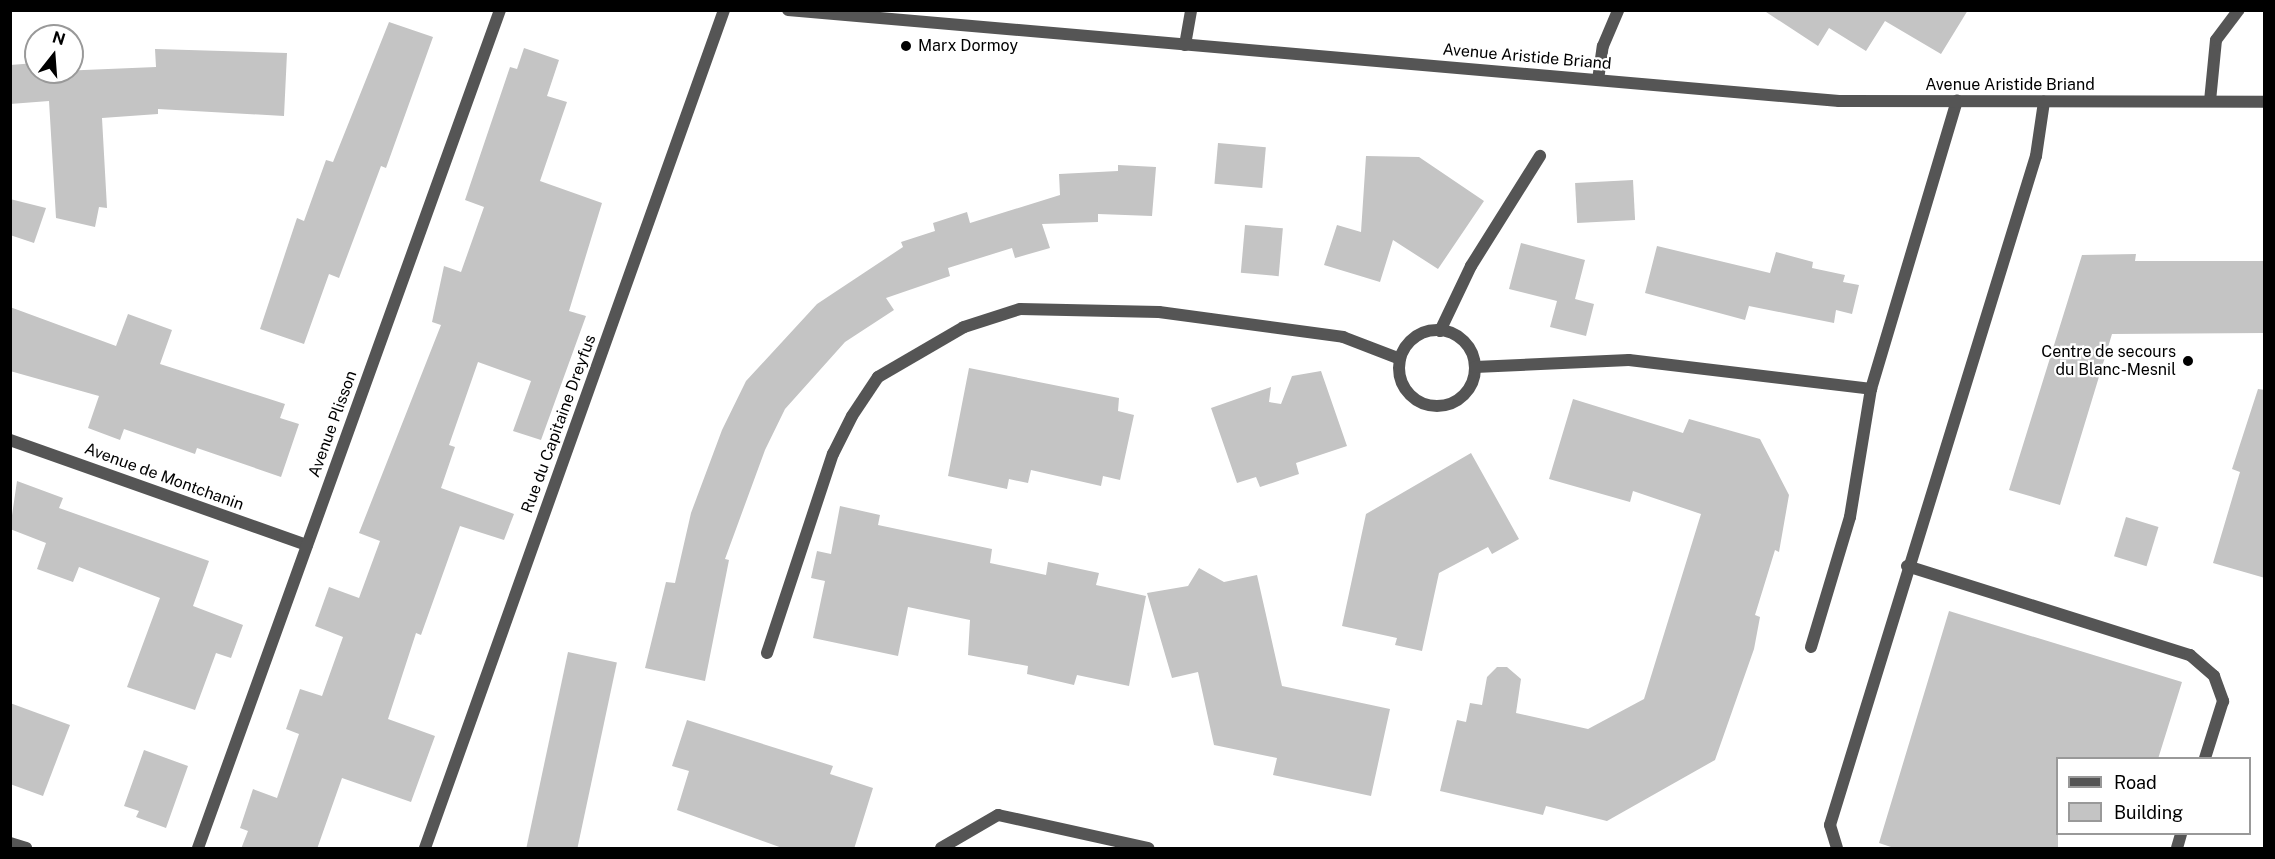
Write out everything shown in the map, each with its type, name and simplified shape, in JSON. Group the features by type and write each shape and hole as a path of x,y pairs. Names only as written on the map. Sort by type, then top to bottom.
{"street":[{"name":"Avenue Plisson","path":"198,849 500,10"},
{"name":"Rue du Capitaine Dreyfus","path":"425,849 724,10"},
{"name":"Avenue Aristide Briand","path":"788,10 1839,101 2265,102"},
{"path":"1185,45 1191,10"},
{"path":"1598,80 1603,46 1618,10"},
{"path":"2210,101 2216,40 2239,10"},
{"path":"1811,647 1850,517 1871,389 1957,101"},
{"path":"1837,849 1830,825 1907,566 2036,156 2044,102"},
{"path":"1440,331 1471,266 1540,156"},
{"path":"767,653 833,454 852,416 878,377 964,327 1020,309 1159,312 1343,337 1400,359"},
{"path":"1400,359 1419,335 1440,331 1460,338 1475,367"},
{"path":"1400,359 1408,393 1437,406 1462,397 1475,367"},
{"path":"1475,367 1629,360 1871,389"},
{"name":"Avenue de Montchanin","path":"10,440 307,545"},
{"path":"1907,566 2190,655 2214,676 2223,701 2206,757"},
{"path":"941,849 998,815 1148,849"},
{"path":"10,843 26,849"}],"building":[{"path":"1763,10 1968,10 1941,54 1885,21 1866,51 1829,28 1818,46"},
{"path":"389,22 433,37 386,168 381,166 339,278 329,274 304,344 260,329 297,218 304,221 326,160 333,162"},
{"path":"524,48 559,60 547,96 567,102 540,181 602,203 569,311 586,316 541,440 513,431 531,381 478,362 449,445 455,447 441,488 514,514 504,540 460,526 421,635 416,633 388,719 435,736 411,802 342,778 317,849 241,849 248,831 240,828 253,789 277,798 299,734 286,729 300,689 322,696 343,637 315,626 329,587 359,598 380,541 359,533 441,325 432,322 444,266 461,272 484,207 465,200 510,67 517,69"},
{"path":"155,49 287,53 284,116 158,109 158,114 102,118 107,208 99,207 95,227 56,218 49,101 10,104 10,65 24,64 24,84 84,84 84,70 156,67"},
{"path":"1218,143 1266,147 1262,188 1214,184"},
{"path":"1366,156 1419,157 1484,201 1438,269 1393,240 1380,282 1324,265 1337,225 1361,232"},
{"path":"1118,165 1156,167 1152,216 1098,214 1098,222 1042,224 1050,248 1015,258 1012,248 948,268 950,276 886,298 894,310 845,342 785,409 765,450 725,559 729,560 705,681 645,668 666,582 675,583 691,513 722,430 746,381 817,304 903,247 901,242 935,231 933,223 967,212 970,223 1060,195 1059,174 1118,171"},
{"path":"1633,180 1635,220 1577,223 1575,183"},
{"path":"10,199 46,208 34,243 10,235"},
{"path":"1245,225 1283,228 1279,276 1241,273"},
{"path":"1521,243 1585,260 1575,299 1594,304 1586,336 1550,327 1557,301 1509,289"},
{"path":"1657,246 1770,273 1776,252 1813,262 1812,268 1845,275 1843,282 1859,285 1852,314 1836,310 1834,323 1749,306 1745,320 1645,293"},
{"path":"2136,254 2135,261 2265,261 2265,333 2112,334 2060,505 2009,490 2082,255"},
{"path":"10,307 116,346 128,314 172,330 160,364 285,404 280,418 299,424 281,477 197,448 195,454 124,429 120,440 88,428 99,396 10,371"},
{"path":"969,368 1119,398 1118,411 1134,415 1120,480 1103,476 1101,486 1031,470 1028,483 1009,479 1007,489 948,476"},
{"path":"1321,371 1347,446 1296,463 1299,474 1260,487 1256,477 1237,483 1211,408 1271,387 1269,402 1281,404 1292,376"},
{"path":"2258,389 2265,390 2265,578 2213,563 2240,472 2232,469"},
{"path":"1573,399 1683,433 1689,419 1760,439 1789,495 1779,552 1775,550 1755,615 1760,617 1754,649 1715,760 1607,821 1546,806 1543,815 1440,791 1457,720 1466,722 1470,703 1482,705 1487,677 1497,667 1507,667 1521,679 1516,713 1588,729 1644,699 1701,514 1633,491 1630,502 1549,479"},
{"path":"1471,453 1519,539 1492,554 1488,547 1439,573 1422,651 1395,645 1397,638 1342,626 1366,514"},
{"path":"17,481 63,498 59,508 209,561 193,606 243,625 231,658 216,653 195,710 127,687 160,598 79,567 73,582 37,569 46,543 10,529"},
{"path":"840,506 880,515 878,525 992,549 990,563 1046,575 1048,562 1099,573 1096,585 1146,596 1129,686 1077,675 1074,685 1027,674 1028,666 968,655 970,620 908,607 898,656 813,638 825,581 811,578 817,551 831,554"},
{"path":"2126,517 2159,527 2147,566 2114,556"},
{"path":"1199,568 1224,582 1257,575 1282,686 1390,709 1371,796 1273,775 1277,758 1214,745 1198,672 1172,678 1147,593 1188,586"},
{"path":"1949,611 2182,682 2159,757 2056,757 2058,849 1897,849 1879,843"},
{"path":"568,652 617,662 577,848 526,848"},
{"path":"10,703 70,725 43,796 10,784"},
{"path":"687,720 833,766 830,774 873,788 854,849 785,849 677,810 689,771 672,766"},
{"path":"144,750 188,766 166,828 136,817 139,811 124,806"}],"place":[{"name":"Marx Dormoy","path":"906,46"},
{"name":"Centre de secours du Blanc-Mesnil","path":"2188,361"}]}
